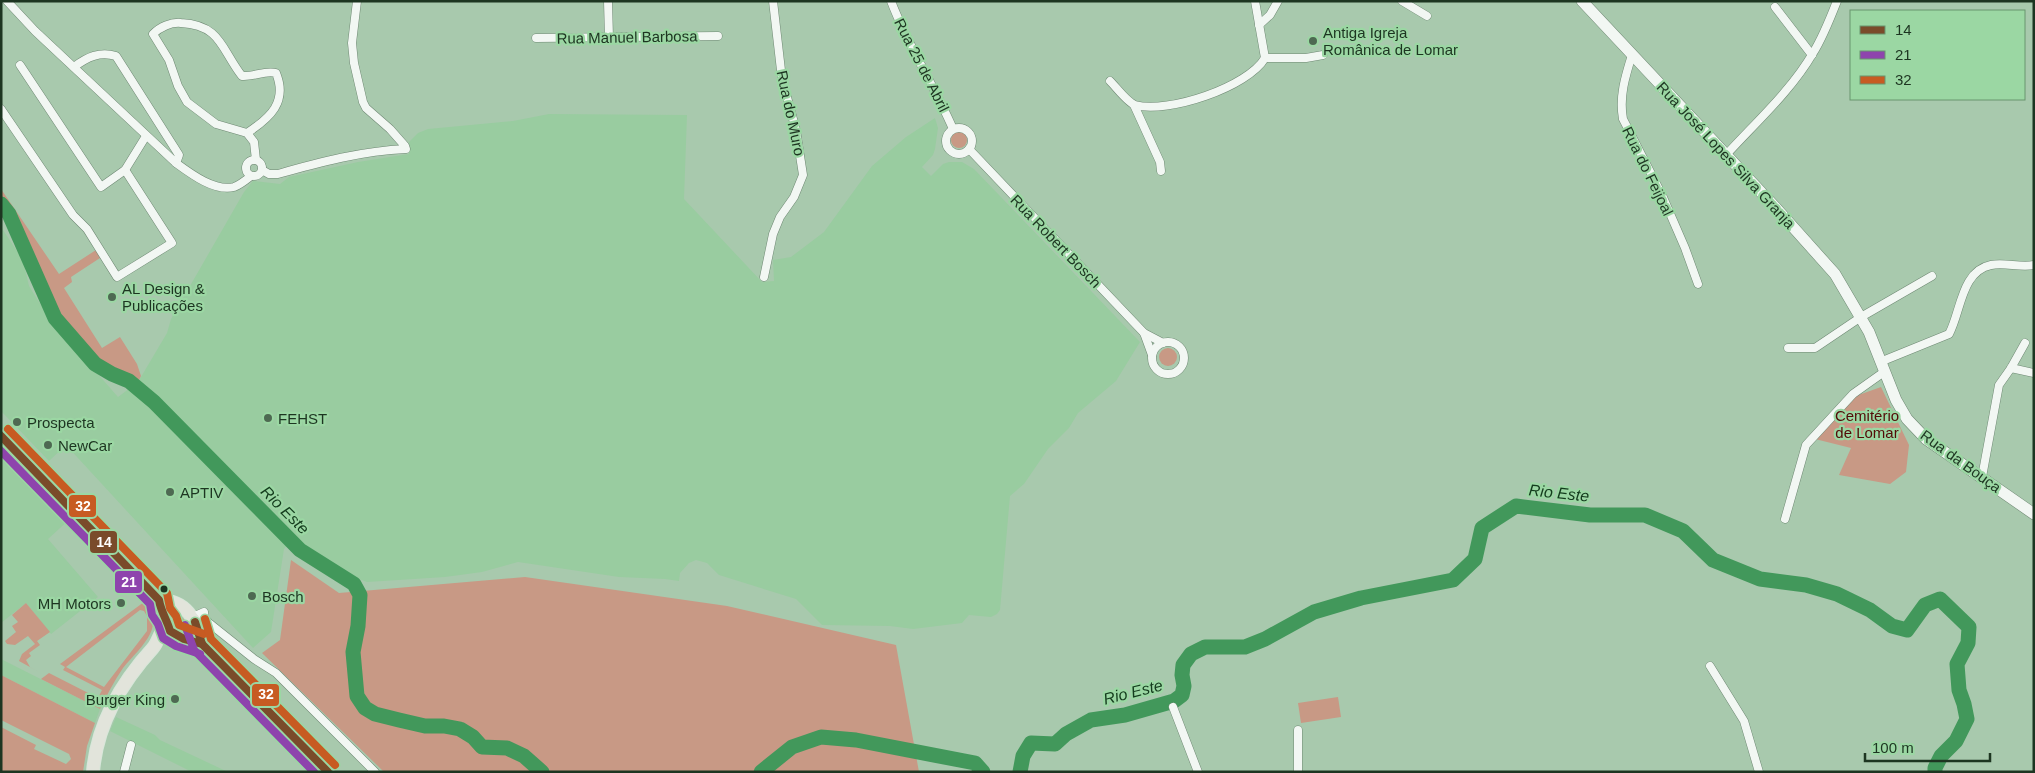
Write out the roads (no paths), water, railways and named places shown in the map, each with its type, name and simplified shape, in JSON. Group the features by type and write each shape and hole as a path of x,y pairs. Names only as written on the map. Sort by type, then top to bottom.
{"main road":[{"name":"Rua José Lopes Silva Granja","path":"1582,1 1824,260 1835,274 1861,317"},
{"name":"Rua da Bouça","path":"1861,317 1896,400 1907,419 1926,439 2034,514"},
{"path":"1,436 158,600 170,632 189,641 202,644"},
{"path":"158,600 171,603 193,615 202,644 328,772"},
{"path":"93,772 102,729 114,701 137,665 155,646 159,634 173,612 193,615"},
{"path":"155,646 171,642 193,629 193,615"}],"street":[{"path":"7,1 35,31 176,163 203,180 222,187 234,187 252,176 258,175 262,170 261,164 256,160 254,142 247,133 216,124 187,102 178,86 169,60 153,34 172,22 189,23 208,28 219,40 242,76 269,71 276,72 281,95 275,108 269,116 247,133"},
{"path":"262,170 269,174 278,174 345,156 380,150 406,149 390,129 366,108 363,102 354,63 352,43 357,1"},
{"path":"608,1 609,38"},
{"name":"Rua do Muro","path":"764,277 772,234 803,176 796,130 782,79 773,1"},
{"name":"Rua 25 de Abril","path":"891,1 902,30 945,110 953,129"},
{"path":"1134,105 1158,107 1183,103 1209,94 1252,73 1260,67 1265,58 1255,1"},
{"path":"1259,24 1270,15 1278,1"},
{"path":"1402,1 1426,16"},
{"path":"1726,155 1786,89 1812,55 1828,26 1838,1"},
{"path":"1775,7 1812,55"},
{"name":"Rua Manuel Barbosa","path":"536,38 718,36"},
{"path":"74,68 91,56 107,54 116,56 179,155 176,163"},
{"path":"1265,58 1306,58 1323,55"},
{"name":"Rua do Feijoal","path":"1632,55 1623,81 1621,107 1623,119 1662,195 1698,284"},
{"path":"20,66 101,187 125,170 146,136"},
{"path":"1110,81 1134,105 1160,162 1161,171"},
{"path":"1,109 73,215 87,230 117,277 172,243 125,170"},
{"path":"953,129 946,139 949,150 959,154 969,149"},
{"name":"Rua Robert Bosch","path":"953,129 964,129 970,134 972,142 969,149 1144,333 1163,343 1174,343 1182,350 1184,359 1180,368 1171,374 1161,372 1154,365 1144,333"},
{"path":"252,176 246,172 246,166 250,161 256,160"},
{"path":"1785,519 1806,445 1853,394 1882,367 1949,334 1954,326 1966,286 1978,270 1992,264 2034,266"},
{"path":"1788,348 1815,348 1861,317 1932,276"},
{"path":"1152,355 1156,346 1163,343"},
{"path":"1982,477 1995,416 1999,385 2025,343"},
{"path":"2011,368 2034,373"},
{"path":"193,615 206,619 254,659 276,673 375,772"},
{"path":"1710,666 1744,721 1760,772"},
{"path":"1173,707 1198,772"},
{"path":"1298,730 1298,768"},
{"path":"124,772 131,745"}],"waterway":[{"name":"Rio Este","path":"1,204 9,214 55,318 95,364 129,381 154,402 300,550 354,584 360,595 358,626 353,652 357,696 365,708 375,714 425,726 444,726 460,729 473,737 482,747 507,748 524,756 542,772"},
{"name":"Rio Este","path":"1020,772 1023,756 1031,743 1055,744 1066,734 1091,720 1125,715 1174,701 1182,695 1184,686 1183,665 1191,654 1205,647 1245,647 1265,639 1314,612 1361,598 1453,580 1475,559 1482,528 1516,506 1590,515 1645,515 1683,531 1713,560 1760,579 1806,585 1837,594 1870,610 1892,626 1907,630 1925,605 1940,599 1969,627 1968,643 1957,664 1959,690 1967,719 1956,741 1941,756 1935,772"},
{"name":"Rio Este","path":"761,772 792,747 821,737 856,740 975,763 983,772"}],"place":[{"name":"Antiga Igreja Românica de Lomar","path":"1313,41"},
{"name":"AL Design & Publicações","path":"112,297"},
{"name":"FEHST","path":"268,418"},
{"name":"Prospecta","path":"17,422"},
{"name":"NewCar","path":"48,445"},
{"name":"APTIV","path":"170,492"},
{"name":"Bosch","path":"252,596"},
{"name":"MH Motors","path":"121,603"},
{"name":"Burger King","path":"175,699"}],"park label":[{"name":"Cemitério de Lomar","path":"1867,424"}]}
